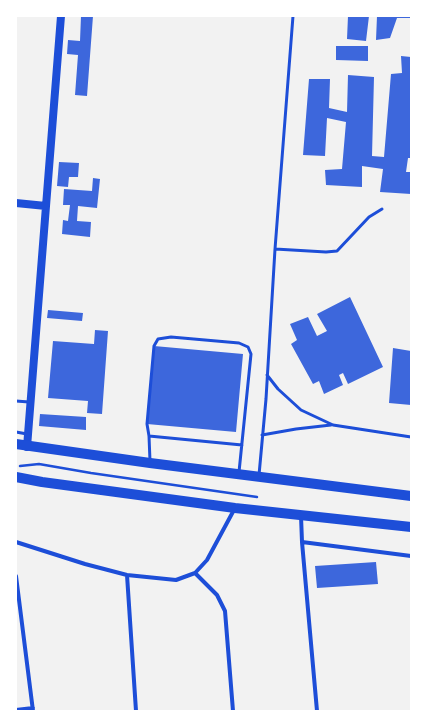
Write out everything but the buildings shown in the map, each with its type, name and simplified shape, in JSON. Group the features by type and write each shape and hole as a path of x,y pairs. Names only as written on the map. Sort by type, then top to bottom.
{"main road":[{"path":"27,447 60,16"},
{"path":"16,203 46,206"},
{"path":"16,444 27,447 411,496"},
{"path":"16,477 42,482 235,508 411,527"}],"street":[{"path":"16,542 85,564 127,575 176,580 195,572 207,560 235,508"},
{"path":"301,514 302,542 317,711"},
{"path":"302,542 411,556"},
{"path":"195,572 217,595 225,611 233,711"},
{"path":"127,575 136,711"},
{"path":"16,576 18,613 33,710 16,710"}],"lane":[{"path":"258,476 267,375 293,16"},
{"path":"275,249 326,252 337,251 369,217 382,209"},
{"path":"150,463 147,424 154,346 158,339 171,337 238,343 248,347 251,354 238,474"},
{"path":"267,375 278,389 301,410 333,425"},
{"path":"16,401 31,402"},
{"path":"262,435 333,425 411,438"},
{"path":"16,432 28,434"},
{"path":"149,436 242,445"}],"path":[{"path":"16,466 39,464 257,497"}]}
